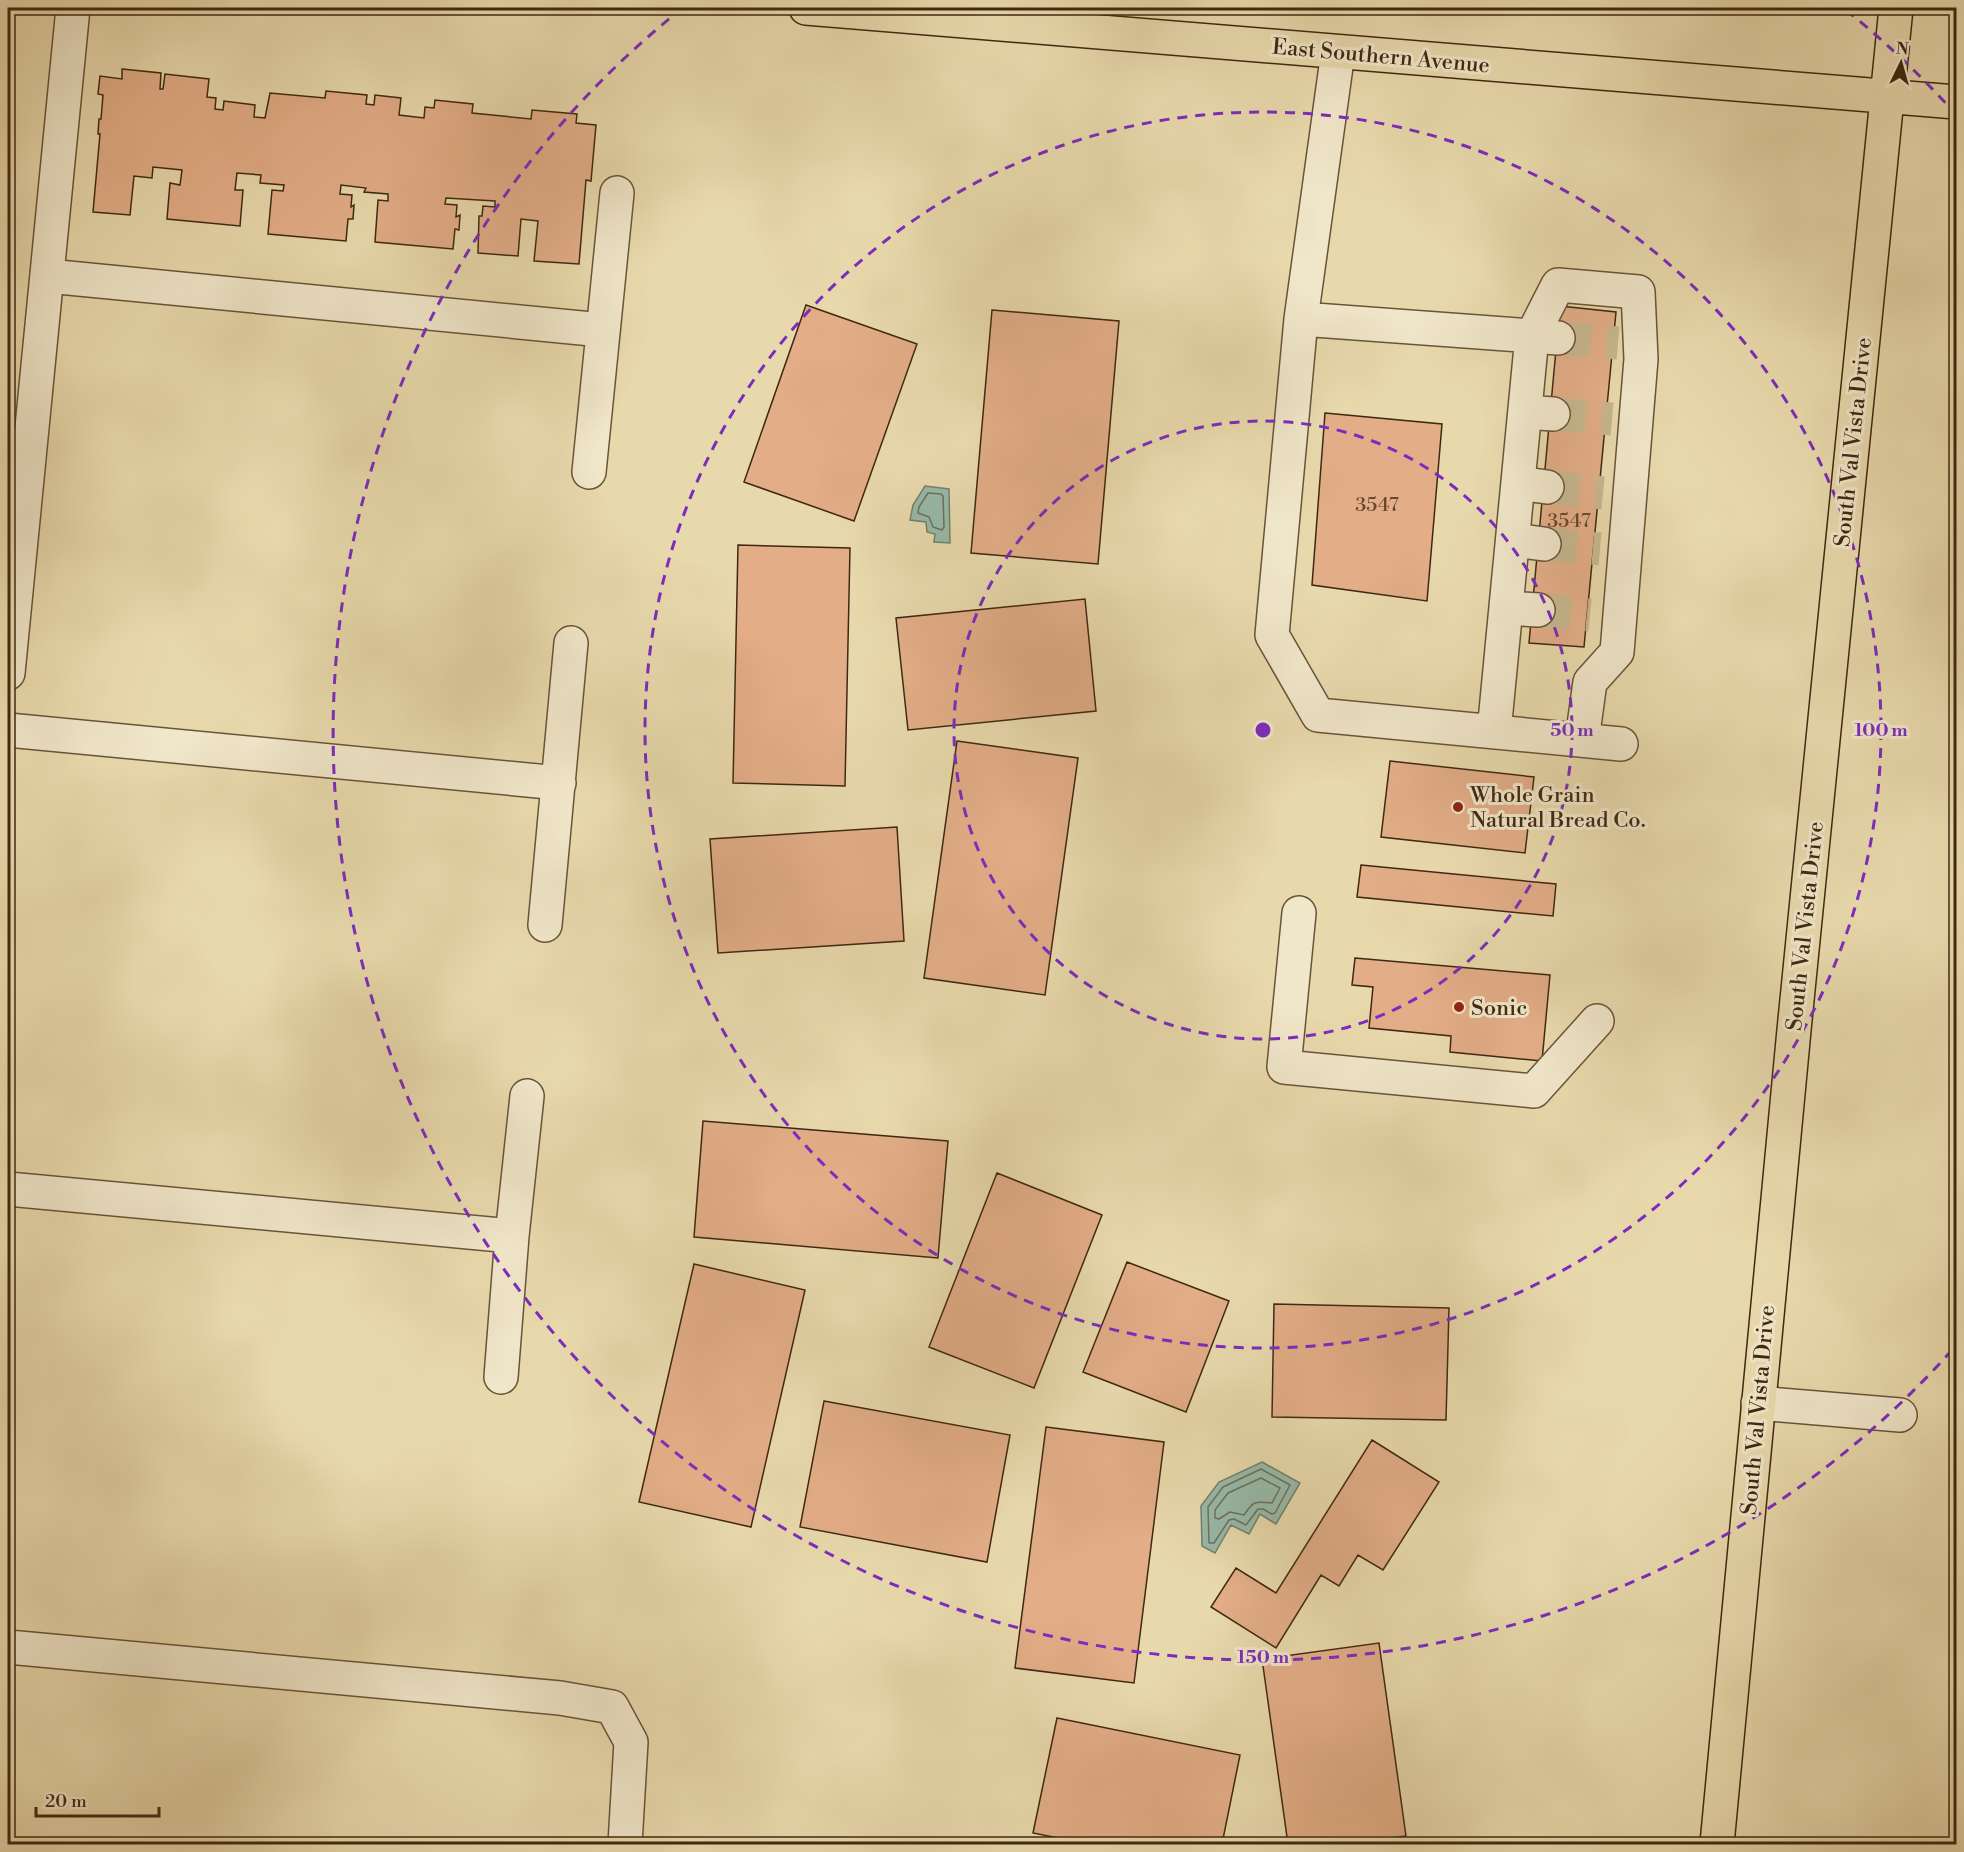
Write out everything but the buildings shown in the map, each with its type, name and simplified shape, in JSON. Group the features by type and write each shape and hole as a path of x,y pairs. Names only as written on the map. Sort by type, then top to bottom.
{"main road":[{"name":"East Southern Avenue","path":"806,8 1956,102"},
{"name":"South Val Vista Drive","path":"1717,1845 1758,1403 1896,8"}],"lane":[{"path":"8,673 73,8"},
{"path":"1338,52 1301,319 1272,635 1318,715 1621,744"},
{"path":"589,472 617,194"},
{"path":"48,276 602,330"},
{"path":"1494,732 1522,609 1545,337 1558,285 1638,292 1629,344 1641,359 1624,420 1605,616 1617,652 1590,682 1582,740"},
{"path":"1301,319 1545,337"},
{"path":"545,925 571,643"},
{"path":"8,730 559,783"},
{"path":"1299,913 1284,1067 1534,1091 1597,1022"},
{"path":"501,1377 526,1096"},
{"path":"8,1189 512,1236"},
{"path":"1758,1403 1900,1415"},
{"path":"8,1647 560,1698 612,1707 632,1742 625,1845"}],"water":[{"path":"925,486 949,489 950,543 934,542 935,534 927,532 926,522 910,520 913,505"},
{"path":"1262,1462 1300,1483 1276,1524 1260,1514 1249,1534 1231,1525 1215,1553 1202,1546 1201,1506 1219,1482"}],"tunnel":[{"path":"1558,338 1618,343"},
{"path":"1553,414 1612,419"},
{"path":"1547,487 1603,493"},
{"path":"1544,544 1600,549"},
{"path":"1538,610 1590,615"}],"place":[{"name":"Whole Grain Natural Bread Co.","path":"1458,807"},
{"name":"Sonic","path":"1459,1007"}]}
